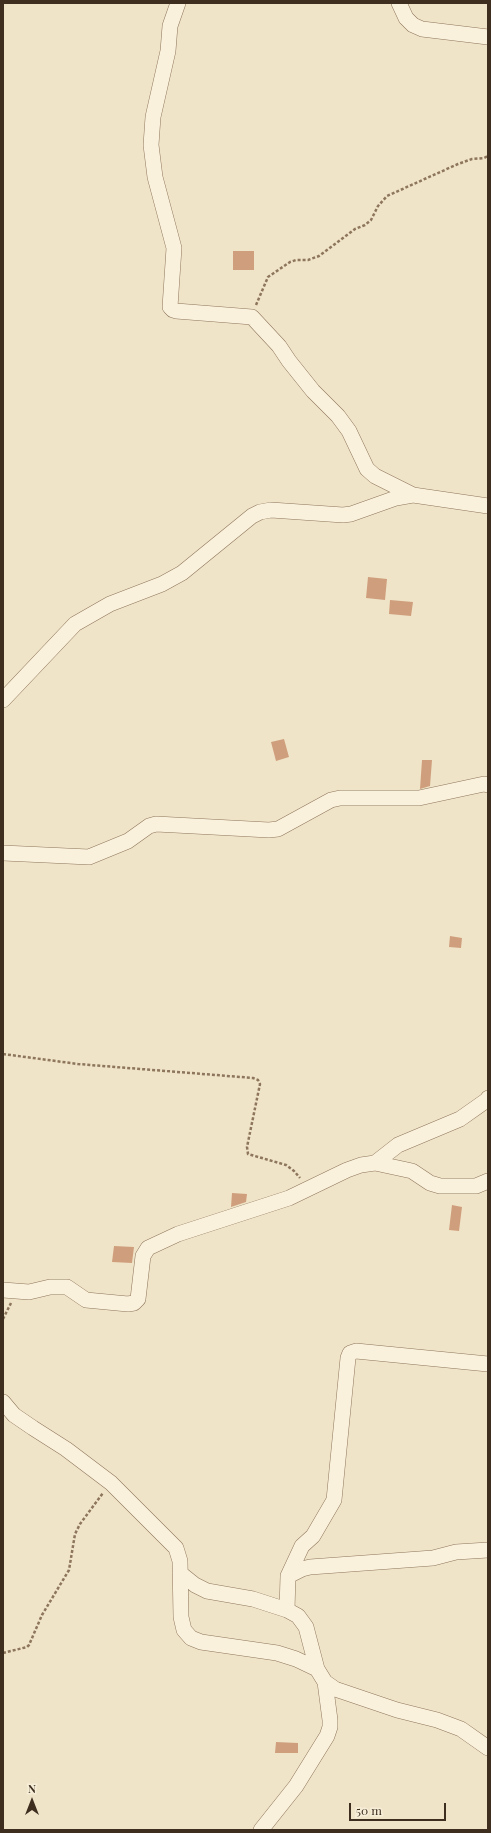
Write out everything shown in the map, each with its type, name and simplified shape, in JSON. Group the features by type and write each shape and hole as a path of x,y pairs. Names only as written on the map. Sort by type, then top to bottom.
{"street":[{"path":"178,3 170,26 168,51 153,117 151,145 155,177 174,248 170,306 176,311 252,317 279,346 313,391 338,416 349,431 367,469 375,476 413,495 488,506"},
{"path":"399,3 406,18 413,25 422,29 488,37"},
{"path":"3,700 75,624 110,604 162,584 182,573 252,516 260,512 271,510 351,514 396,498 413,495"},
{"path":"3,853 89,857 128,840 148,826 156,824 269,830 278,829 331,800 340,798 419,798 484,784 488,785"},
{"path":"375,1163 398,1145 460,1118 488,1098"},
{"path":"3,1290 29,1292 50,1287 67,1287 86,1300 128,1304 134,1303 138,1299 143,1256 148,1248 178,1234 289,1198 347,1170 361,1165 375,1163 412,1171 430,1183 440,1186 476,1186 488,1181"},
{"path":"287,1610 288,1576 302,1546 313,1536 334,1500 348,1358 350,1353 356,1350 488,1364"},
{"path":"3,1402 20,1419 66,1449 110,1483 176,1548 180,1561 181,1617 184,1630 191,1638 201,1642 278,1653 296,1659 316,1669"},
{"path":"288,1576 310,1567 433,1558 456,1552 488,1550"},
{"path":"180,1573 195,1585 207,1591 253,1599 287,1610 298,1616 306,1627 316,1669 325,1682 335,1689 397,1710 437,1720 461,1729 488,1748"},
{"path":"261,1830 296,1786 327,1736 330,1727 330,1720 325,1682"}],"path":[{"path":"252,317 268,276 272,273 290,262 296,260 308,260 319,256 354,229 365,225 371,220 378,206 387,196 458,164 472,159 484,158 488,156"},
{"path":"3,1054 78,1064 253,1078 258,1080 260,1084 248,1154 286,1165 294,1171 308,1189"},
{"path":"3,1653 29,1645 42,1615 69,1570 75,1534 80,1524 110,1483"}],"building":[{"path":"233,251 254,251 254,270 233,270"},
{"path":"368,577 387,579 385,600 366,598"},
{"path":"390,600 413,602 411,616 389,614"},
{"path":"284,739 289,757 276,761 271,742"},
{"path":"422,760 432,760 430,786 420,789"},
{"path":"450,936 462,938 461,948 449,947"},
{"path":"232,1193 247,1194 246,1202 231,1207"},
{"path":"452,1205 462,1207 459,1231 449,1230"},
{"path":"114,1246 134,1247 132,1263 112,1262"},
{"path":"276,1742 298,1743 298,1753 275,1753"}]}
